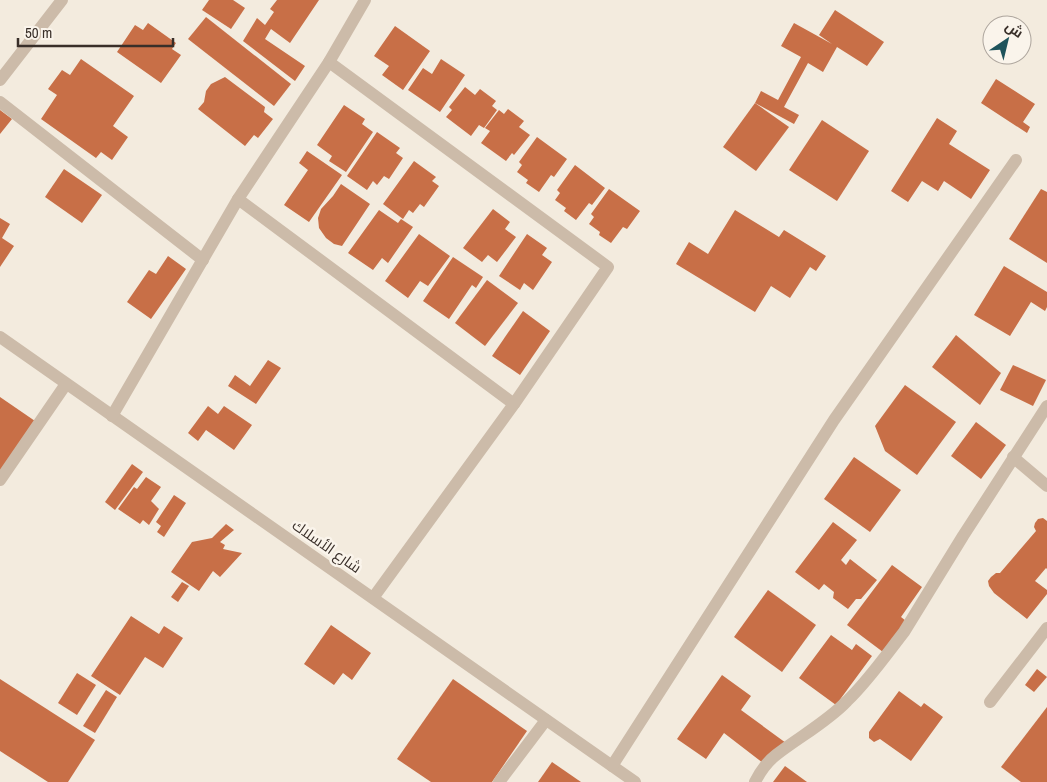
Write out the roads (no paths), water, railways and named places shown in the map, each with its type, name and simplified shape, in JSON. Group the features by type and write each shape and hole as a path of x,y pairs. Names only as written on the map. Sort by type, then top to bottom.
{"street":[{"path":"0,80 62,0"},
{"path":"112,416 238,200 329,62 365,0"},
{"path":"329,62 608,268 514,404 373,598"},
{"path":"0,102 203,260"},
{"path":"612,766 834,420 1016,160"},
{"path":"238,200 514,404"},
{"name":"شارع الأسلاك","path":"0,337 635,782"},
{"path":"0,480 66,384"},
{"path":"754,782 775,756 847,701 904,632 1047,406"},
{"path":"1013,458 1047,486"},
{"path":"990,702 1047,628"},
{"path":"498,782 546,720"}]}
